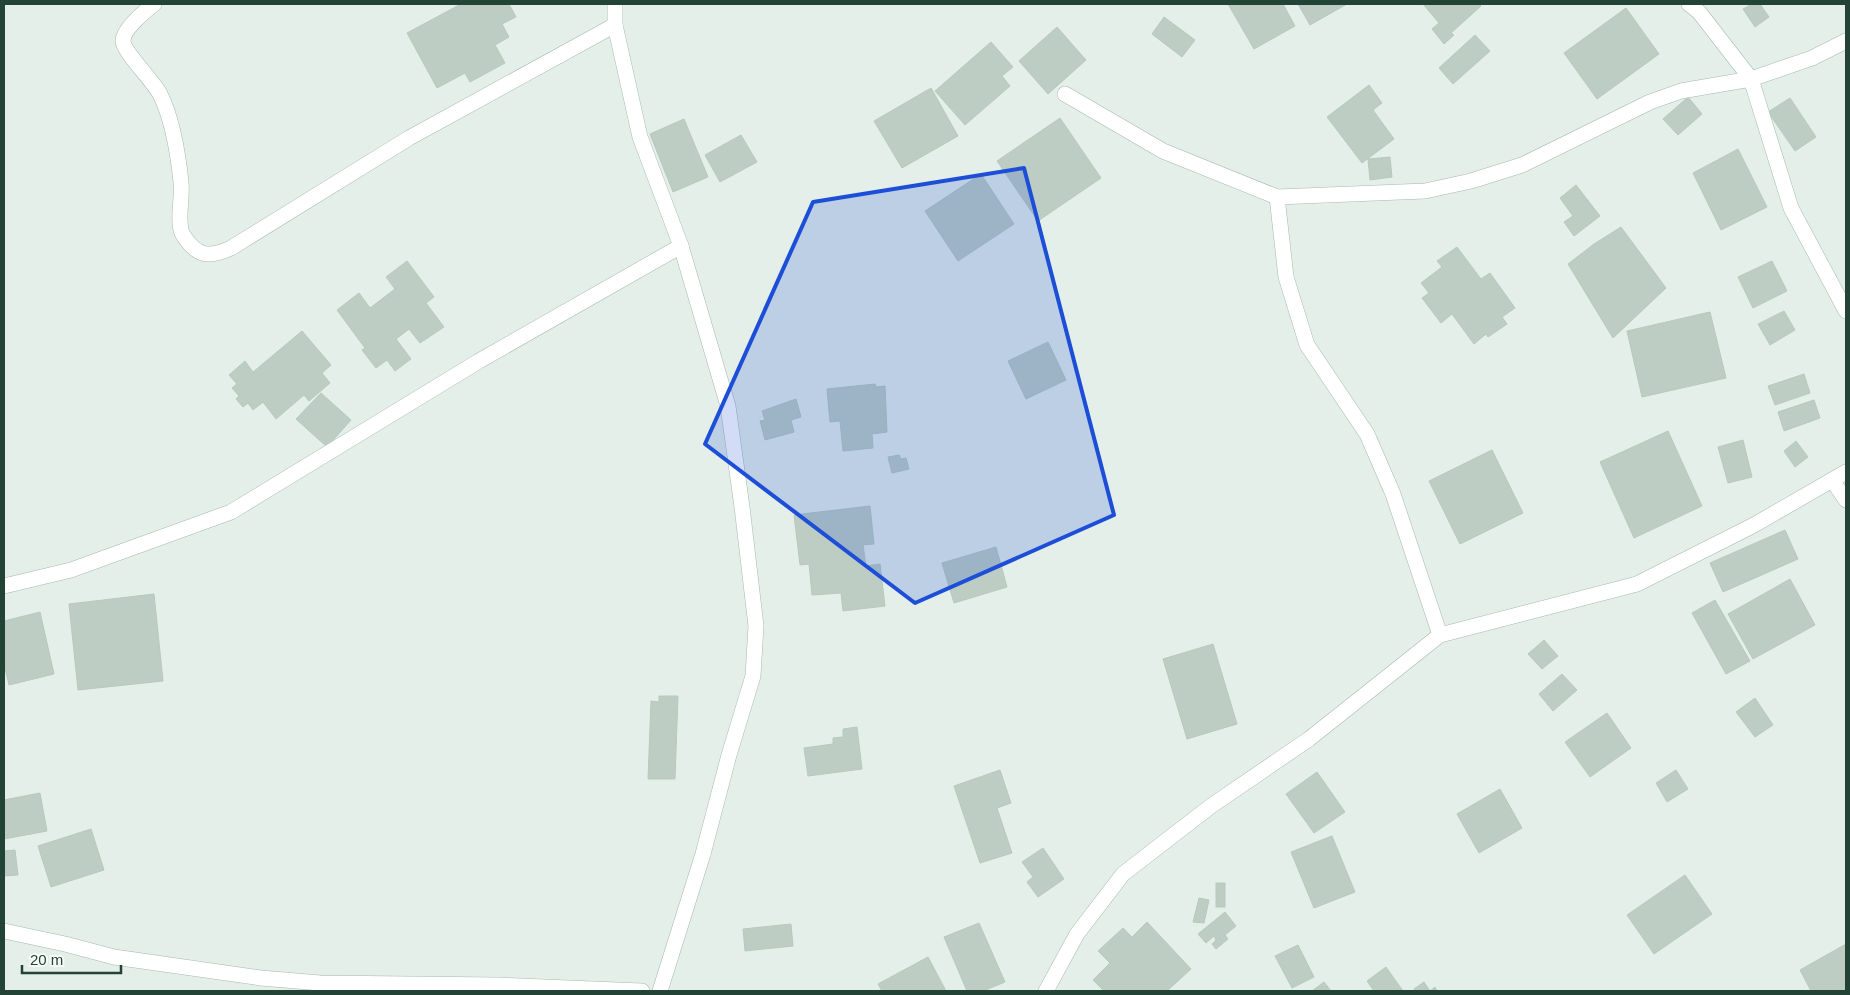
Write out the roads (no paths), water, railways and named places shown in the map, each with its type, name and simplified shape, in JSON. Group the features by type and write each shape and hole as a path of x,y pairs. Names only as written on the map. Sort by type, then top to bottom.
{"street":[{"path":"154,4 138,17 123,40 129,54 150,78 166,108 174,137 181,183 180,226 182,233 195,248 206,255 231,248 409,138 615,25"},
{"path":"615,4 615,25 640,137 681,246 728,406 756,626 753,676 729,755 703,854 660,991"},
{"path":"1689,4 1699,12 1751,79 1791,208 1846,311"},
{"path":"1065,94 1163,151 1277,197 1425,191 1471,181 1522,165 1650,102 1681,91 1751,79 1812,58 1846,41"},
{"path":"1277,197 1286,277 1308,344 1367,434 1393,494 1440,635"},
{"path":"4,586 71,570 231,512 479,360 681,246"},
{"path":"1046,991 1077,934 1123,874 1211,806 1309,739 1440,635 1637,584 1754,525 1846,472"},
{"path":"1832,480 1846,500"},
{"path":"4,931 114,957 261,978 320,983 642,991"}]}
